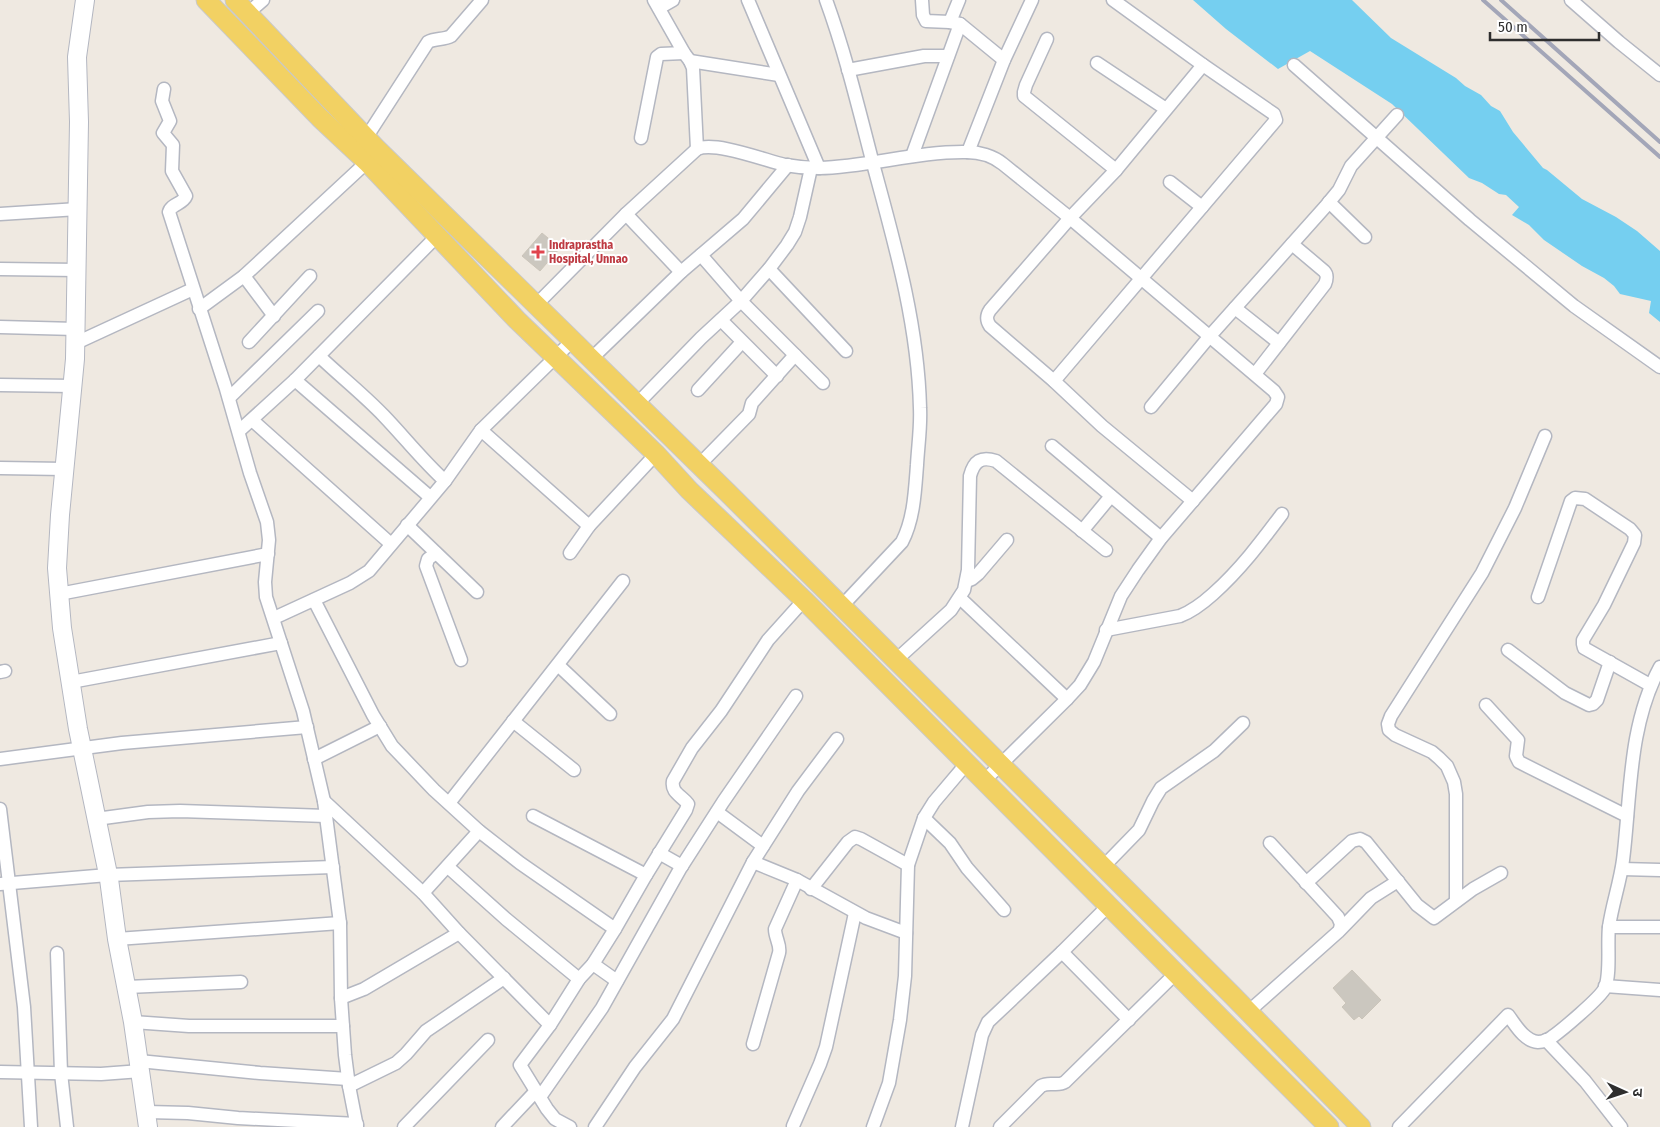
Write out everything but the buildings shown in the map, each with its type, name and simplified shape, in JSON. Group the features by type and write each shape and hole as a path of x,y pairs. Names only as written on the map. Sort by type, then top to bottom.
{"main road":[{"path":"206,0 320,118 367,162 517,320 656,454 689,490 804,600 1328,1126 1344,1109"},
{"path":"241,7 366,138 638,404 1361,1127"},
{"path":"267,63 282,49"}],"street":[{"path":"85,0 77,57 79,122 76,336 57,568 62,628 82,748 108,875 128,988 147,1120 188,1113 357,1126 348,1082 341,998 340,923 324,800 303,711 266,597 265,582 269,540 267,522 169,212 170,208 184,200 186,196 172,171 173,145 163,133 170,121 162,101 164,89"},
{"path":"241,7 263,0"},
{"path":"366,138 428,42 451,36 482,0"},
{"path":"673,0 657,4 687,57 694,76 696,149"},
{"path":"638,404 701,338 741,301 769,269 795,232 815,168 748,0"},
{"path":"826,0 841,44 896,252 914,337 920,410 912,515 907,531 902,542 841,607"},
{"path":"922,0 923,15 926,20 955,23 1004,60"},
{"path":"912,156 948,56 959,0"},
{"path":"968,152 1004,60 1032,0"},
{"path":"1054,381 1276,120 1274,114 1113,0"},
{"path":"1571,0 1660,75"},
{"path":"1047,39 1024,89 1024,96 1116,170"},
{"path":"641,138 657,57 661,54 687,57 779,75"},
{"path":"848,70 924,56 948,56"},
{"path":"1097,63 1166,109"},
{"path":"1193,501 1102,426 1054,381 990,326 986,320 990,310 1070,218 1116,170 1203,65"},
{"path":"1294,65 1470,220 1574,306 1660,367"},
{"path":"1151,407 1209,337 1329,202 1339,190 1347,171 1397,115"},
{"path":"536,305 626,214 696,149 702,146 717,147 788,165 815,168 873,163 912,156 968,152 997,159 1070,218 1274,391 1278,400 1161,538 1138,570 1121,596 1094,662 1086,675 1066,699 984,781"},
{"path":"199,309 244,276 367,162"},
{"path":"591,359 681,272 743,219 788,165"},
{"path":"1170,182 1202,207"},
{"path":"1329,202 1365,237"},
{"path":"0,214 78,209"},
{"path":"626,214 681,272"},
{"path":"239,431 296,380 438,236"},
{"path":"1255,374 1324,284 1327,276 1324,271 1292,244"},
{"path":"701,255 741,301 823,383"},
{"path":"0,269 78,270"},
{"path":"769,269 846,351"},
{"path":"244,276 274,316"},
{"path":"249,342 310,276"},
{"path":"0,327 76,336 193,289"},
{"path":"1235,308 1279,343"},
{"path":"229,398 318,311"},
{"path":"721,320 777,376"},
{"path":"274,618 361,577 369,571 445,481 481,430 572,341"},
{"path":"698,390 742,342"},
{"path":"699,465 750,413 752,403 795,355"},
{"path":"319,356 382,414 412,445 428,466 445,481"},
{"path":"296,380 430,497"},
{"path":"0,384 73,386"},
{"path":"252,420 390,544"},
{"path":"481,430 590,526"},
{"path":"1456,901 1456,794 1451,774 1447,766 1439,758 1395,735 1389,730 1388,724 1391,716 1482,573 1515,508 1545,436"},
{"path":"1052,446 1161,538"},
{"path":"570,553 590,526 656,454"},
{"path":"895,661 951,610 960,598 967,580 970,476 975,464 982,459 996,461 1106,550"},
{"path":"0,468 65,469"},
{"path":"1082,531 1111,496"},
{"path":"1538,597 1571,501 1576,498 1584,500 1630,529 1635,535 1634,543 1583,642 1584,648 1655,682"},
{"path":"1106,630 1180,616 1190,612 1225,583 1245,562 1282,514"},
{"path":"407,525 477,592"},
{"path":"967,580 972,579 978,574 1007,540"},
{"path":"436,553 428,559 426,566 461,660"},
{"path":"59,594 268,554"},
{"path":"449,803 623,581"},
{"path":"960,598 1066,699"},
{"path":"314,600 392,746 479,831 520,863 615,929"},
{"path":"570,1127 555,1119 520,1065 550,1025 579,979 593,964 688,807 687,802 674,791 672,786 673,780 692,748 721,710 768,640 804,600"},
{"path":"71,682 281,643"},
{"path":"1508,650 1565,693 1589,705 1597,700 1610,662"},
{"path":"558,664 610,714"},
{"path":"1398,1127 1508,1015 1523,1035 1530,1040 1537,1042 1546,1040 1552,1037 1599,996 1606,986 1609,927 1622,869 1635,749 1642,712 1660,668"},
{"path":"502,1127 538,1094 602,1008 682,866 796,696"},
{"path":"1486,705 1517,738 1516,756 1519,762 1627,816"},
{"path":"513,721 574,770"},
{"path":"1103,867 1138,830 1161,788 1214,751 1242,723"},
{"path":"314,759 380,726"},
{"path":"0,759 122,743 307,727"},
{"path":"595,1127 635,1067 673,1019 753,862 798,790 837,739"},
{"path":"874,1126 889,1083 905,976 908,865 924,818 934,802 967,763"},
{"path":"324,800 359,835 423,893 459,933 550,1025"},
{"path":"0,809 5,884 24,1007 31,1127"},
{"path":"96,819 148,812 180,811 326,816"},
{"path":"717,812 763,846"},
{"path":"533,816 646,874"},
{"path":"924,818 956,850 967,868 1004,910"},
{"path":"423,893 479,831"},
{"path":"812,889 848,842 855,838 861,839 908,865"},
{"path":"1306,883 1352,841 1360,839 1366,842 1418,905 1434,918 1473,889 1501,873"},
{"path":"1270,843 1338,917 1341,924 1340,929"},
{"path":"659,853 682,866"},
{"path":"753,862 797,880 855,913 906,933"},
{"path":"5,884 108,875 333,867"},
{"path":"448,867 579,979"},
{"path":"1622,869 1660,870"},
{"path":"753,1044 779,953 780,946 775,935 775,929 797,880"},
{"path":"1248,1012 1340,929 1371,898 1398,881"},
{"path":"962,1127 984,1030 995,1016 1108,906"},
{"path":"793,1126 826,1047 855,913"},
{"path":"118,939 340,923"},
{"path":"1609,927 1660,927"},
{"path":"341,998 364,989 459,933"},
{"path":"1062,952 1129,1020"},
{"path":"57,953 61,1073 67,1127"},
{"path":"593,964 617,981"},
{"path":"1000,1127 1041,1086 1047,1083 1059,1085 1065,1082 1176,973"},
{"path":"0,1072 101,1074 140,1066 260,1073 348,1082 396,1063 426,1031 504,978"},
{"path":"128,988 241,982"},
{"path":"1606,986 1660,990"},
{"path":"133,1022 190,1026 343,1026"},
{"path":"404,1127 488,1040"},
{"path":"1546,1040 1585,1081 1621,1127"}],"water":[{"path":"1193,0 1352,0 1391,38 1456,78 1500,111 1513,132 1543,168 1582,199 1616,217 1637,231 1660,251 1660,322 1649,313 1651,301 1620,294 1604,278 1582,266 1544,240 1529,225 1512,215 1519,207 1506,195 1499,194 1482,183 1469,178 1392,104 1310,51 1278,69 1226,29"}],"railway":[{"path":"1483,0 1660,157"},
{"path":"1501,0 1660,142"}],"place":[{"name":"Indraprastha Hospital, Unnao","path":"538,252"}]}
